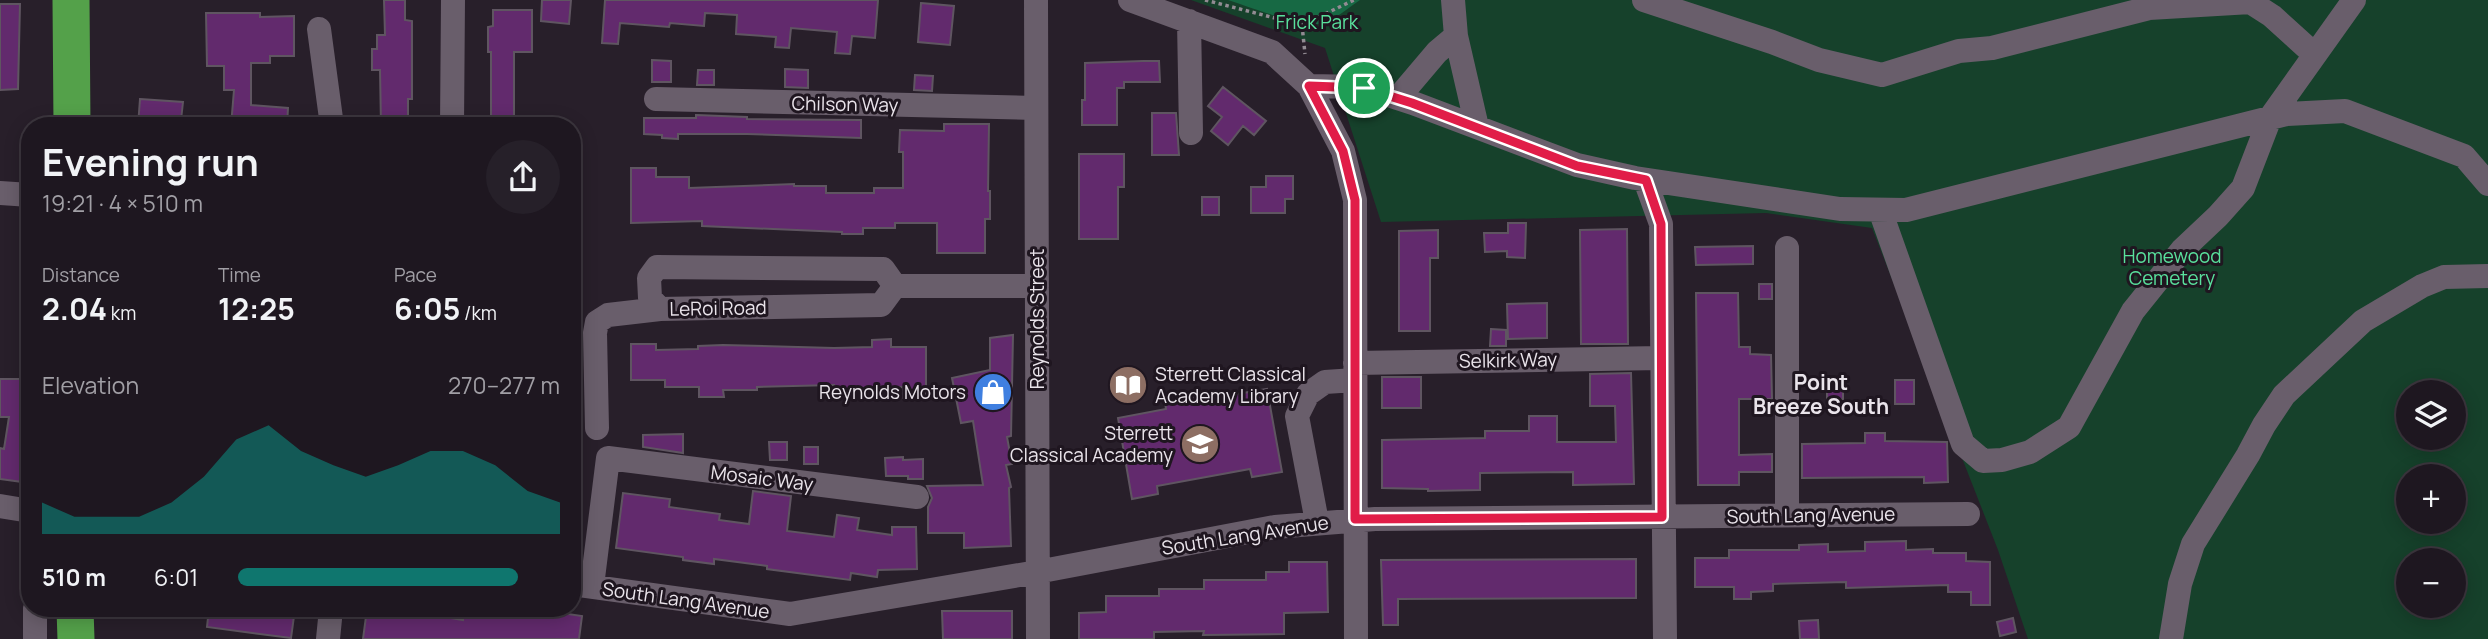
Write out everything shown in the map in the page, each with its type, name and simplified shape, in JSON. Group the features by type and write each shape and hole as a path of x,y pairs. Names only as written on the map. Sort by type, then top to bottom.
{"highway":[{"path":"71,0 72,117"},
{"path":"75,617 76,639"}],"street":[{"path":"452,117 453,0"},
{"name":"Reynolds Street","path":"1036,0 1038,639"},
{"path":"1130,0 1272,52 1309,86 1343,151 1355,200 1356,639"},
{"path":"1453,0 1456,36 1476,127"},
{"path":"1644,0 1819,60 1882,75 1959,51 1992,48 2149,8 2249,1 2272,16 2315,55"},
{"path":"1880,210 1963,444 1983,461 2002,460 2030,452 2069,427 2133,311 2182,250 2243,188 2270,118 2354,0"},
{"path":"1189,20 1191,133"},
{"path":"319,29 331,117"},
{"path":"1398,98 1437,52 1456,36"},
{"path":"1309,86 1364,88 1398,98 1577,166 1646,180 1840,209 1906,210 2287,114 2345,111 2464,156 2484,171"},
{"name":"Chilson Way","path":"656,99 1035,108"},
{"path":"1646,180 1661,224 1665,639"},
{"path":"0,193 21,194"},
{"path":"1787,248 1787,515"},
{"name":"LeRoi Road","path":"657,267 883,269 895,286 881,305 660,309 650,298 649,278 657,267"},
{"path":"2171,639 2180,584 2193,544 2284,395 2363,321 2422,286 2444,277 2488,276"},
{"path":"895,286 1037,286"},
{"path":"597,428 597,322 608,315 660,309"},
{"name":"Selkirk Way","path":"1317,522 1297,416 1308,394 1325,382 1355,372 1661,358"},
{"name":"Mosaic Way","path":"582,585 608,458 917,497"},
{"path":"0,506 21,509"},
{"name":"South Lang Avenue","path":"582,585 790,614 1037,572 1275,527 1317,522 1355,519 1968,514"},
{"path":"35,617 35,639"},
{"path":"328,639 330,617"}],"path":[{"path":"1205,0 1302,25 1354,0"}],"green space":[{"name":"Homewood Cemetery","path":"1191,0 2488,0 2488,639 2028,639 1998,550 1872,228 1766,213 1381,222 1325,48"},
{"name":"Frick Park","path":"1228,0 1360,0 1329,21 1310,24"}],"building":[{"path":"384,0 405,0 405,20 412,21 412,99 408,99 408,117 381,117 380,70 372,70 372,49 377,49 377,35 385,35"},
{"path":"542,0 571,0 569,24 541,21"},
{"path":"605,0 878,0 875,38 852,36 850,54 835,53 837,32 791,28 789,48 775,47 776,37 736,34 737,15 705,13 704,26 670,23 669,27 620,23 618,44 602,43"},
{"path":"921,3 954,6 950,45 918,42"},
{"path":"0,4 20,4 18,89 0,90"},
{"path":"493,10 532,10 532,52 514,52 514,117 491,117 491,52 488,52 488,27 493,26"},
{"path":"206,13 260,13 260,17 294,16 294,56 270,56 270,63 251,63 251,105 288,108 288,117 232,117 234,90 224,90 224,66 207,66"},
{"path":"652,60 671,61 671,82 652,82"},
{"path":"1159,61 1160,82 1124,82 1124,88 1117,88 1117,125 1082,125 1085,63"},
{"path":"785,69 808,70 808,88 785,87"},
{"path":"698,70 714,70 714,85 697,85"},
{"path":"915,75 933,76 932,91 914,90"},
{"path":"1223,87 1266,121 1254,135 1243,126 1228,145 1211,131 1222,117 1208,106"},
{"path":"140,99 183,102 181,117 139,117"},
{"path":"1152,113 1176,113 1179,155 1152,155"},
{"path":"696,115 747,119 861,120 861,138 678,134 678,139 644,134 644,118 696,118"},
{"path":"944,124 989,124 990,219 985,219 985,253 937,253 937,223 895,223 895,228 863,228 863,234 842,234 702,226 702,221 631,223 631,168 656,168 656,177 689,177 689,188 794,184 826,186 826,193 874,193 874,188 903,188 903,152 899,152 900,130 944,131"},
{"path":"1079,154 1124,154 1124,187 1118,187 1118,239 1079,239"},
{"path":"1266,176 1293,176 1293,199 1285,199 1285,213 1251,213 1251,187 1266,187"},
{"path":"1202,197 1219,197 1219,215 1202,215"},
{"path":"1508,223 1526,223 1525,258 1507,257 1507,251 1485,252 1484,233 1508,233"},
{"path":"1627,229 1628,344 1581,344 1580,230"},
{"path":"1438,230 1438,258 1430,258 1430,331 1399,331 1399,231"},
{"path":"1753,246 1753,264 1696,265 1695,247"},
{"path":"1759,284 1772,284 1772,299 1759,299"},
{"path":"1696,293 1738,293 1739,347 1750,347 1750,354 1771,355 1772,399 1739,399 1739,455 1772,454 1772,472 1739,472 1739,485 1698,485"},
{"path":"1547,303 1547,338 1508,339 1507,304"},
{"path":"1491,329 1506,330 1506,346 1490,346"},
{"path":"1013,335 1011,436 1007,437 1012,464 1006,465 1011,487 1011,546 964,548 964,533 928,533 928,507 932,498 927,486 983,485 973,421 961,423 952,378 990,370 990,338"},
{"path":"891,339 891,347 926,347 926,398 903,398 903,387 857,388 857,392 834,392 834,385 723,390 724,397 699,397 699,387 665,387 665,380 631,380 631,344 656,344 656,350 698,349 698,346 723,345 834,348 872,347 872,340"},
{"path":"1631,373 1634,484 1573,485 1573,472 1480,473 1480,490 1382,488 1382,440 1485,438 1485,431 1529,431 1529,416 1557,416 1557,442 1616,442 1615,406 1590,406 1590,374"},
{"path":"1382,377 1421,377 1421,408 1382,408"},
{"path":"0,379 21,379 21,482 0,479 0,448 4,449 9,417 0,417"},
{"path":"1895,380 1914,380 1914,404 1895,404"},
{"path":"1827,381 1843,381 1843,399 1827,400"},
{"name":"Sterrett Classical Academy","path":"1267,389 1282,472 1252,477 1250,469 1157,486 1158,494 1132,499 1118,418 1166,409 1165,402 1218,393 1219,397"},
{"path":"1865,433 1885,433 1885,441 1947,442 1948,482 1924,483 1924,477 1802,478 1802,444 1865,443"},
{"path":"683,434 683,453 643,447 643,435"},
{"path":"769,442 787,442 787,460 770,460"},
{"path":"804,447 818,447 818,464 804,464"},
{"path":"903,457 903,460 923,459 923,479 886,476 885,458"},
{"path":"753,491 791,496 787,531 834,537 837,515 859,518 857,530 892,535 892,527 916,527 917,569 878,570 877,577 851,573 850,580 714,559 714,564 683,560 683,557 616,548 623,493 670,499 669,507 720,514 719,520 749,524"},
{"path":"1906,541 1906,550 1933,549 1933,553 1966,553 1966,561 1990,562 1990,605 1971,605 1971,592 1948,592 1948,585 1846,588 1846,582 1773,584 1773,591 1751,592 1751,599 1734,599 1734,587 1695,587 1695,558 1729,558 1729,550 1799,550 1799,545 1828,544 1828,552 1865,551 1865,542"},
{"path":"1636,559 1636,598 1398,599 1398,625 1383,625 1381,560"},
{"path":"1289,562 1327,562 1328,612 1284,613 1284,634 1203,635 1204,631 1154,632 1154,639 1079,639 1079,613 1106,612 1106,596 1159,596 1159,589 1204,589 1204,580 1266,580 1266,572 1289,572"},
{"path":"942,611 1012,611 1012,639 943,639"},
{"path":"582,616 579,639 363,639 366,617 445,617 463,620 463,617"},
{"path":"208,617 294,617 291,638 207,627"},
{"path":"2013,618 2016,632 2000,636 1997,622"},
{"path":"1818,620 1819,639 1800,639 1799,621"}],"place":[{"name":"Sterrett Classical Academy Library","path":"1128,385"},
{"name":"Reynolds Motors","path":"993,392"},
{"name":"Sterrett Classical Academy","path":"1200,444"}],"district":[{"name":"Point Breeze South","path":"1821,394"}],"route":[{"path":"1309,86 1364,88 1412,103 1577,166 1646,180 1661,224 1662,517 1355,519 1355,200 1343,151 1309,86"}]}
